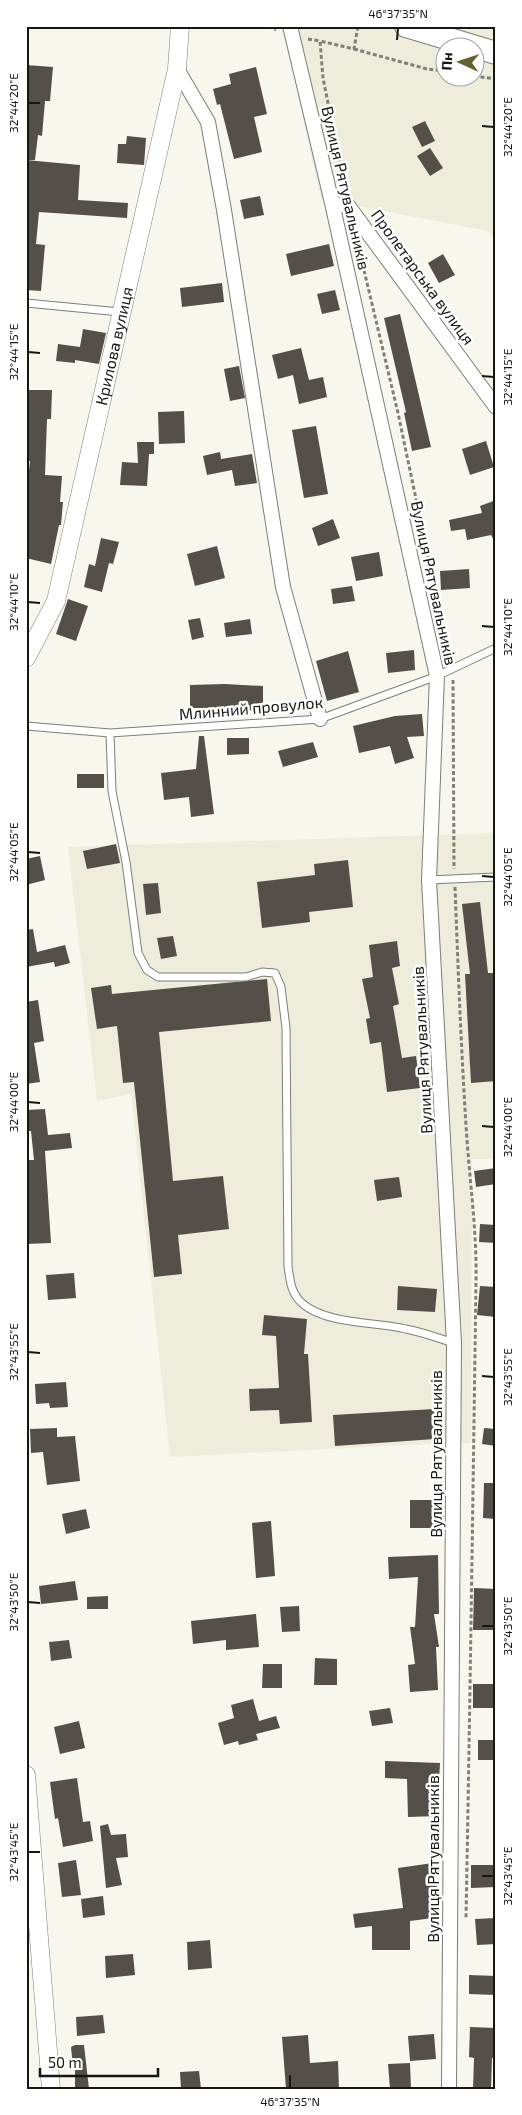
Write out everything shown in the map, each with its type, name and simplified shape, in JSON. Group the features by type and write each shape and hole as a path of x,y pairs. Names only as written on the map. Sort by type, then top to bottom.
{"main road":[{"path":"406,26 496,53"}],"street":[{"name":"Крилова вулиця","path":"26,658 56,601 177,69 180,26"},
{"name":"Вулиця Рятувальників","path":"290,26 332,202 437,676 430,880 454,1343 449,2089"},
{"path":"177,69 208,122 224,210 283,587 320,719"},
{"name":"Пролетарська вулиця","path":"332,202 349,207 496,407"},
{"path":"26,1774 52,2089"}],"lane":[{"path":"26,303 122,312"},
{"name":"Млинний провулок","path":"26,726 110,733 320,719 437,676 496,648"},
{"path":"110,733 112,791 126,862 138,953 147,970 158,977 246,977 262,972 276,973 281,987 286,1028 288,1266 292,1289 302,1303 313,1311 336,1317 407,1329 454,1343"},
{"path":"430,880 496,877"}],"path":[{"path":"354,49 358,26"},
{"path":"349,207 323,78 320,41 434,70"}],"shaded area":[{"path":"286,26 496,26 496,241 488,231 321,199 290,59"},
{"path":"496,833 496,1159 472,1159 471,1443 170,1457 131,1094 97,1101 68,847"}],"building":[{"path":"26,65 53,67 50,101 45,101 42,136 38,135 35,160 26,160"},
{"path":"256,67 267,114 254,117 262,152 234,159 220,104 217,105 213,89 231,84 229,74"},
{"path":"425,121 435,141 422,147 412,127"},
{"path":"127,136 146,138 144,165 117,163 118,144 126,144"},
{"path":"430,148 443,168 430,176 417,156"},
{"path":"26,160 80,165 78,200 128,203 127,218 39,212 36,244 45,245 41,291 26,290"},
{"path":"260,196 264,215 244,219 240,200"},
{"path":"329,244 334,266 291,276 286,254"},
{"path":"443,254 455,275 439,283 428,263"},
{"path":"222,283 224,302 182,307 180,288"},
{"path":"335,290 340,310 322,314 317,294"},
{"path":"400,314 431,447 412,451 404,413 406,412 384,318"},
{"path":"83,329 106,333 99,364 75,360 75,363 56,361 58,344 80,347"},
{"path":"301,348 309,380 323,377 327,397 299,404 293,375 278,379 272,355"},
{"path":"239,366 245,398 230,401 224,369"},
{"path":"27,390 52,390 51,419 47,419 45,475 62,476 60,502 63,502 61,525 59,525 51,564 26,558 26,499 30,461 28,461 29,444 26,444"},
{"path":"184,411 185,443 159,444 158,412"},
{"path":"316,426 328,494 304,498 292,430"},
{"path":"486,441 494,467 470,475 462,449"},
{"path":"137,442 154,442 154,454 149,454 147,486 120,485 122,462 138,463"},
{"path":"220,452 221,459 252,454 257,483 235,486 232,470 207,475 203,456"},
{"path":"496,500 496,544 491,535 467,540 465,529 451,531 449,520 482,513 480,506"},
{"path":"333,519 340,538 318,546 312,528"},
{"path":"101,538 119,542 113,564 109,563 102,592 84,587 89,564 95,566"},
{"path":"217,546 225,578 195,586 187,554"},
{"path":"379,552 383,576 356,581 351,557"},
{"path":"469,569 470,588 441,590 440,571"},
{"path":"352,586 355,601 333,604 331,589"},
{"path":"68,599 88,606 76,641 56,634"},
{"path":"200,618 204,637 192,640 188,620"},
{"path":"250,619 252,634 226,637 224,623"},
{"path":"414,650 415,670 388,673 386,653"},
{"path":"348,651 359,692 327,701 316,661"},
{"path":"190,685 263,686 263,711 245,710 245,708 190,708"},
{"path":"422,714 424,736 407,737 414,758 395,764 390,746 359,753 353,726 395,716"},
{"path":"199,736 204,736 214,814 191,817 189,797 164,800 161,773 196,769"},
{"path":"227,738 249,738 249,754 227,755"},
{"path":"313,742 318,757 283,767 278,751"},
{"path":"77,774 104,774 104,788 77,788"},
{"path":"116,844 120,863 87,869 83,851"},
{"path":"40,856 45,880 26,885 26,859"},
{"path":"348,860 353,907 309,912 310,922 262,928 257,882 315,875 314,864"},
{"path":"158,883 161,913 146,915 143,884"},
{"path":"480,902 488,973 496,973 496,1081 471,1083 465,974 470,974 462,904"},
{"path":"33,929 37,952 65,945 70,963 55,967 54,962 26,967 26,930"},
{"path":"173,936 177,956 161,959 157,938"},
{"path":"397,941 400,966 392,968 399,1004 393,1006 402,1058 416,1056 420,1088 387,1092 381,1042 370,1044 366,1019 370,1018 362,979 373,977 369,945"},
{"path":"267,979 271,1021 159,1032 173,1181 223,1176 229,1229 178,1235 182,1274 154,1277 134,1082 123,1083 117,1026 97,1029 91,988 111,985 112,994"},
{"path":"38,1000 44,1041 34,1043 40,1082 26,1084 26,1002"},
{"path":"45,1109 48,1135 70,1133 72,1148 45,1151 51,1243 26,1244 26,1160 34,1160 31,1131 26,1131 26,1110"},
{"path":"496,1168 496,1184 476,1187 474,1171"},
{"path":"399,1177 402,1197 377,1201 374,1180"},
{"path":"480,1224 496,1225 496,1243 479,1242"},
{"path":"74,1273 76,1298 48,1300 46,1275"},
{"path":"398,1286 437,1289 435,1312 397,1310"},
{"path":"480,1286 496,1287 496,1317 477,1315"},
{"path":"264,1315 307,1319 304,1354 308,1354 312,1422 280,1424 279,1410 250,1411 249,1389 279,1388 276,1336 262,1335"},
{"path":"66,1382 68,1407 50,1408 49,1403 36,1404 35,1384"},
{"path":"434,1409 435,1439 335,1446 333,1415"},
{"path":"57,1428 57,1437 75,1436 80,1481 47,1485 43,1452 31,1453 30,1429"},
{"path":"484,1428 496,1429 496,1446 482,1444"},
{"path":"484,1483 496,1483 496,1519 483,1518"},
{"path":"410,1500 444,1500 444,1528 410,1528"},
{"path":"86,1509 90,1528 66,1534 62,1514"},
{"path":"271,1521 275,1576 256,1578 252,1523"},
{"path":"438,1555 439,1614 434,1614 439,1647 436,1647 438,1690 410,1692 408,1665 415,1664 410,1627 415,1627 418,1577 389,1579 388,1557"},
{"path":"75,1581 78,1600 41,1604 39,1586"},
{"path":"474,1588 496,1589 496,1630 473,1630"},
{"path":"108,1596 108,1609 87,1609 87,1597"},
{"path":"299,1606 300,1631 282,1632 280,1607"},
{"path":"256,1614 259,1647 226,1650 226,1640 193,1644 191,1621"},
{"path":"69,1640 72,1658 51,1661 49,1642"},
{"path":"315,1658 337,1659 337,1685 314,1685"},
{"path":"263,1664 282,1664 282,1688 262,1688"},
{"path":"473,1684 496,1684 496,1708 473,1708"},
{"path":"253,1699 259,1721 276,1716 280,1728 256,1734 258,1740 239,1745 238,1741 224,1745 218,1723 234,1718 231,1705"},
{"path":"390,1708 393,1723 372,1726 369,1711"},
{"path":"79,1721 85,1748 60,1754 54,1727"},
{"path":"478,1740 496,1740 496,1760 478,1760"},
{"path":"385,1761 440,1763 439,1780 436,1780 438,1816 408,1817 407,1779 385,1778"},
{"path":"77,1778 83,1822 90,1821 93,1841 63,1847 58,1818 55,1819 50,1782"},
{"path":"108,1824 111,1835 126,1834 128,1857 116,1858 122,1885 106,1888 100,1826"},
{"path":"76,1860 81,1895 62,1897 58,1863"},
{"path":"433,1863 437,1888 429,1889 433,1918 410,1921 410,1950 372,1950 372,1926 355,1928 353,1914 403,1908 398,1868"},
{"path":"471,1865 496,1865 496,1887 471,1888"},
{"path":"103,1896 105,1915 83,1918 81,1899"},
{"path":"496,1918 496,1944 477,1945 475,1919"},
{"path":"210,1940 212,1968 188,1970 187,1942"},
{"path":"133,1954 135,1975 106,1978 105,1956"},
{"path":"469,1975 496,1976 496,1995 469,1994"},
{"path":"103,2015 105,2033 77,2036 76,2017"},
{"path":"470,2027 496,2028 496,2058 492,2058 491,2089 473,2089 474,2058 469,2057"},
{"path":"434,2034 436,2059 410,2061 408,2036"},
{"path":"308,2035 310,2063 338,2061 339,2089 286,2089 282,2037"},
{"path":"84,2045 89,2089 75,2089 75,2067 73,2067 71,2047"},
{"path":"410,2063 411,2089 390,2089 388,2064"},
{"path":"199,2071 201,2089 181,2089 180,2072"}]}
